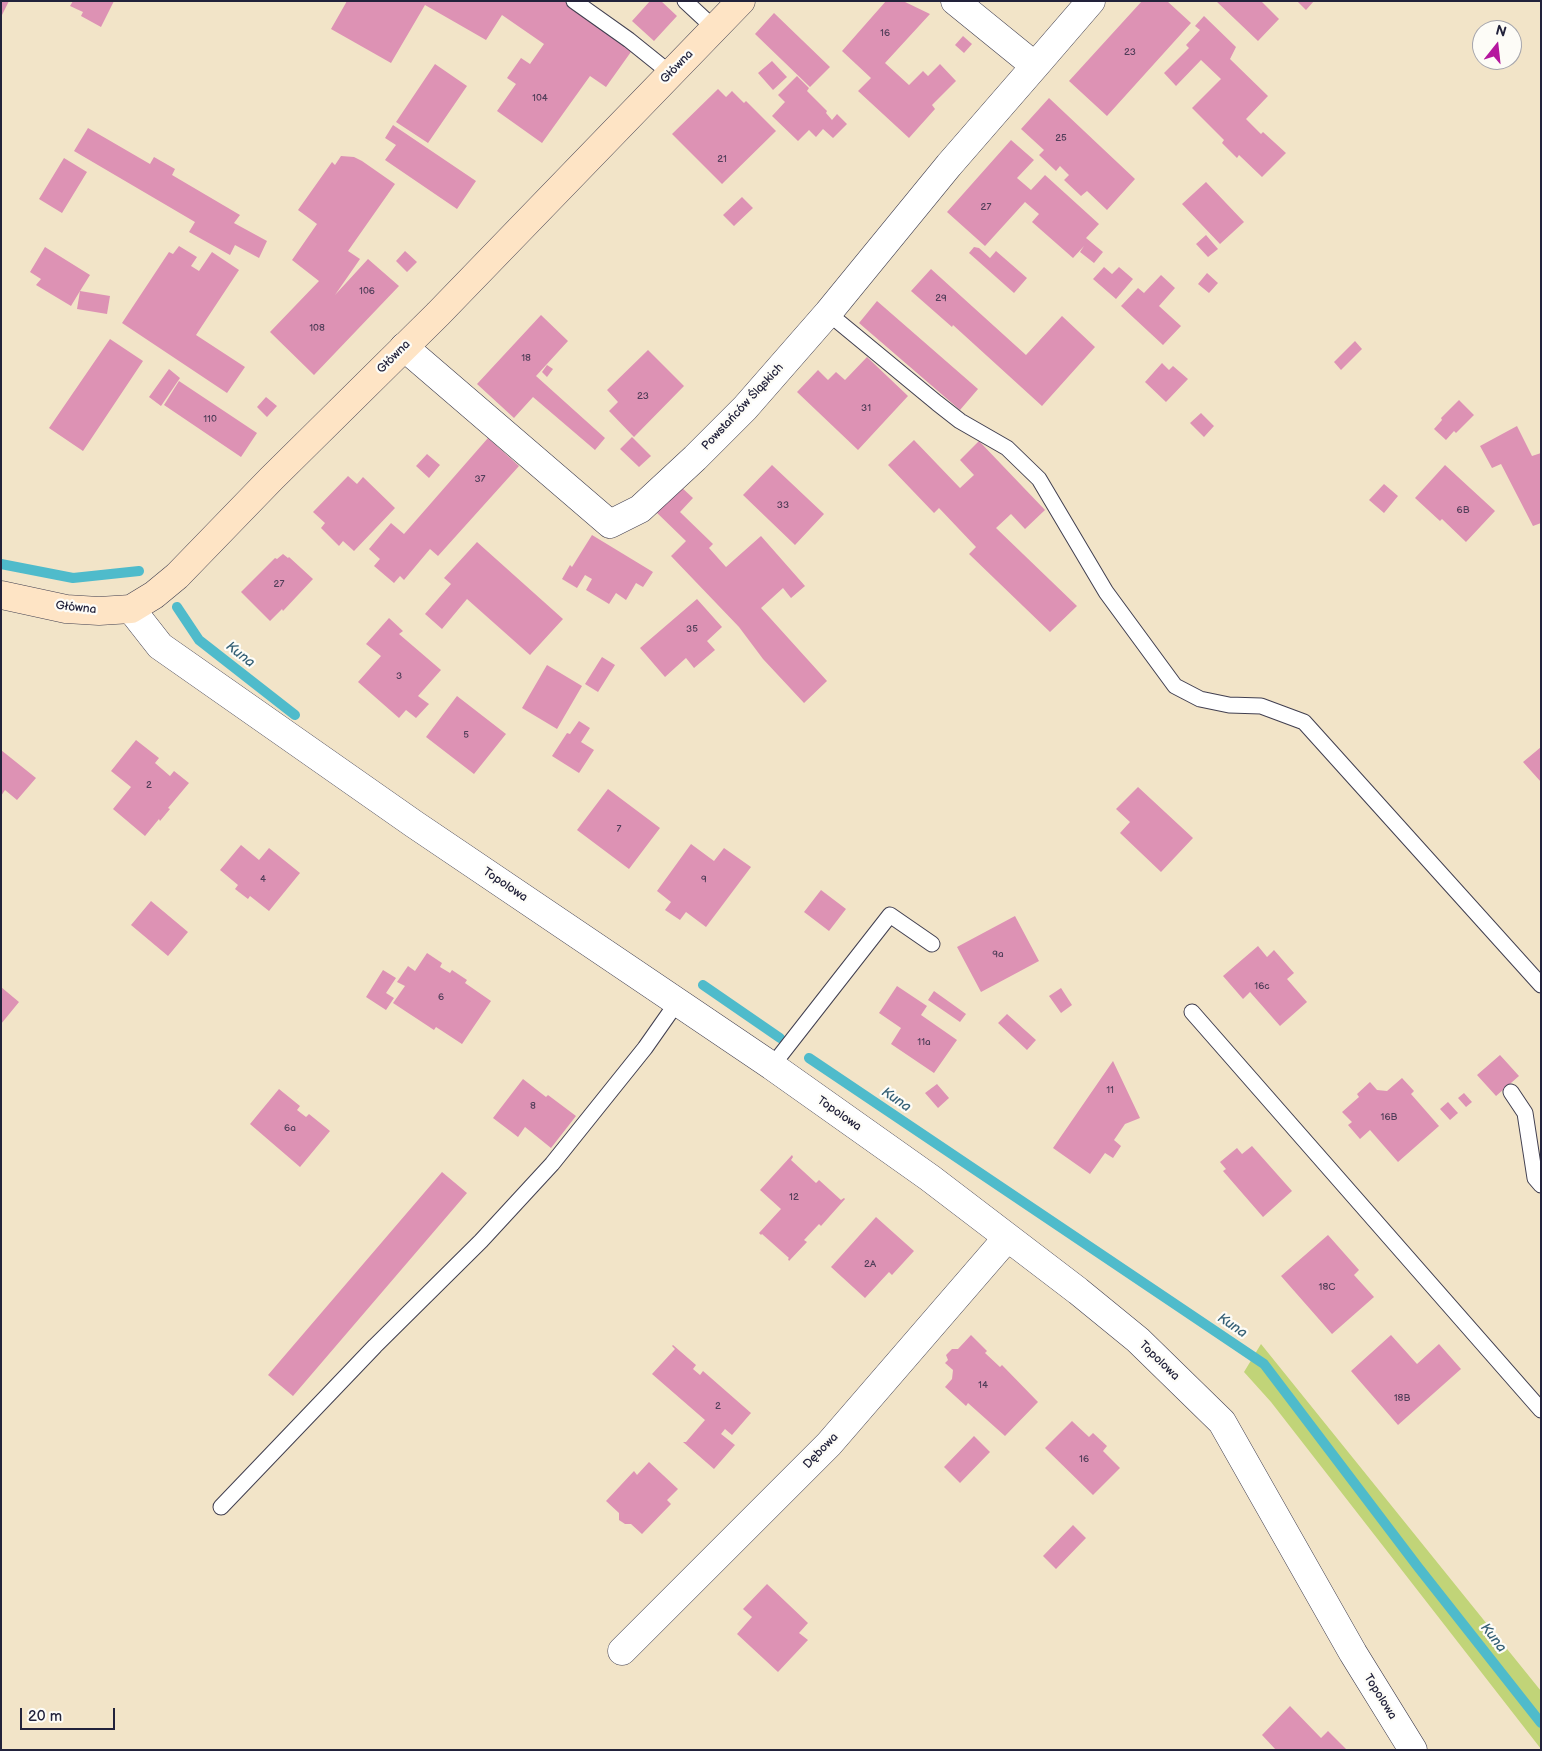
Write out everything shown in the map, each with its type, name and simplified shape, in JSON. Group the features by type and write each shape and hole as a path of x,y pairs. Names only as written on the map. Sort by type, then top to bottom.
{"street":[{"name":"Główna","path":"1,595 66,609 99,611 131,609 154,596 177,576 271,479 404,348 740,1"},
{"path":"955,1 1035,66"},
{"name":"Powstańców Śląskich","path":"404,348 610,524 640,509 745,408 828,313 949,166 1091,1"},
{"name":"Topolowa","path":"131,609 160,646 414,824 678,1001 930,1178 1078,1291 1138,1340 1222,1422 1353,1654 1413,1750"},
{"name":"Dębowa","path":"622,1651 829,1444 1007,1238"}],"lane":[{"path":"574,1 629,40 670,73"},
{"path":"685,1 714,28"},
{"path":"828,313 937,403 960,420 1007,448 1039,479 1106,592 1175,686 1200,699 1229,705 1261,706 1304,722 1541,985"},
{"path":"772,1066 890,915 932,944"},
{"path":"221,1507 375,1346 480,1241 552,1164 645,1048 678,1001"},
{"path":"1192,1012 1541,1410"},
{"path":"1511,1092 1525,1113 1535,1178 1541,1185"}],"green space":[{"path":"1261,1344 1541,1691 1541,1749 1271,1402 1244,1372"}],"building":[{"path":"1,1 9,1 1,17"},
{"path":"73,1 114,1 101,27 81,16 83,12 70,6"},
{"path":"347,1 564,1 633,49 606,87 590,76 542,143 497,111 516,84 507,78 521,58 530,64 544,44 502,15 486,40 425,5 391,63 331,29"},
{"path":"650,1 661,1 677,16 654,41 632,21"},
{"path":"886,1 903,1 930,14 885,63 909,85 923,71 928,76 940,64 956,81 932,105 935,109 909,138 858,91 871,78 842,51"},
{"path":"1142,1 1167,1 1191,23 1107,116 1069,81"},
{"path":"1216,1 1261,1 1279,19 1258,41"},
{"path":"1297,1 1314,1 1306,10"},
{"path":"774,13 830,67 810,87 755,34"},
{"path":"1204,16 1236,47 1230,59 1268,96 1246,119 1261,134 1263,132 1286,153 1262,177 1239,155 1237,158 1222,143 1224,140 1192,108 1221,79 1201,60 1176,86 1164,73 1189,48 1186,45 1200,30 1195,26"},
{"path":"963,36 972,44 964,53 955,45"},
{"path":"772,61 787,77 773,90 758,73"},
{"path":"435,64 467,86 428,143 396,122"},
{"path":"797,76 809,88 807,91 827,111 826,113 832,120 837,114 847,124 833,138 823,129 816,137 809,130 798,141 772,116 785,102 778,95"},
{"path":"718,89 726,97 732,91 744,103 746,101 776,131 722,184 672,134"},
{"path":"1049,98 1135,179 1107,210 1087,191 1081,196 1064,180 1069,175 1060,166 1056,171 1039,155 1044,150 1021,129"},
{"path":"393,125 476,181 457,209 385,160 396,145 385,138"},
{"path":"88,128 150,164 154,157 175,169 172,175 240,215 234,223 267,241 259,258 235,245 230,255 189,232 195,222 74,151"},
{"path":"1011,140 1034,160 1017,178 1031,190 1045,175 1099,224 1086,238 1103,252 1094,263 1080,252 1084,246 1073,258 1032,222 1039,214 1025,202 985,246 947,212"},
{"path":"341,156 354,157 362,161 395,184 348,251 360,259 335,295 368,259 399,286 314,375 270,332 319,281 292,260 317,224 298,210 332,162 335,165"},
{"path":"64,158 87,172 62,213 39,199"},
{"path":"1206,182 1244,222 1220,244 1182,204"},
{"path":"742,197 753,208 734,226 723,215"},
{"path":"1206,235 1218,249 1208,257 1196,244"},
{"path":"179,246 197,257 191,266 199,271 212,252 239,270 196,335 245,367 227,393 122,323 169,252 173,254"},
{"path":"45,247 90,275 71,306 36,285 41,279 30,272"},
{"path":"974,247 979,248 990,258 996,251 1027,278 1014,293 969,253"},
{"path":"405,251 417,262 407,272 396,261"},
{"path":"1104,267 1112,274 1119,267 1133,279 1116,299 1093,279"},
{"path":"931,269 1026,355 1062,316 1095,347 1042,406 953,325 952,327 911,291"},
{"path":"1207,273 1218,283 1209,293 1198,284"},
{"path":"1161,275 1175,288 1159,306 1181,326 1163,345 1121,306 1138,288 1144,293"},
{"path":"80,291 110,296 107,314 77,309"},
{"path":"877,301 978,389 960,410 859,323"},
{"path":"541,315 568,341 536,376 605,438 595,450 533,397 514,418 477,384"},
{"path":"110,339 143,361 83,451 49,428"},
{"path":"1355,341 1362,349 1341,370 1334,362"},
{"path":"648,350 684,386 634,437 609,411 618,402 607,390"},
{"path":"867,357 908,396 858,450 797,392 818,370 828,380 836,372 845,380"},
{"path":"1162,363 1169,370 1173,366 1188,379 1166,402 1145,382"},
{"path":"547,365 553,369 547,377 542,372"},
{"path":"169,369 180,378 161,406 149,397"},
{"path":"179,381 257,433 241,457 164,405"},
{"path":"266,397 277,406 267,417 257,407"},
{"path":"1459,400 1474,415 1446,440 1434,429 1442,420 1441,418"},
{"path":"1201,413 1214,426 1204,437 1190,423"},
{"path":"1517,426 1532,456 1541,453 1541,523 1533,526 1501,464 1492,468 1480,446"},
{"path":"632,437 651,456 639,467 620,449"},
{"path":"488,438 519,466 438,556 430,549 404,580 400,576 394,583 374,566 380,559 369,549 391,523 404,534"},
{"path":"914,440 960,488 974,475 960,460 979,441 1045,510 1025,529 1011,514 996,528 1077,606 1050,632 969,554 976,547 939,508 934,513 888,465"},
{"path":"427,454 440,465 429,478 416,466"},
{"path":"772,465 824,514 795,545 743,495"},
{"path":"1445,465 1495,511 1466,542 1442,519 1440,521 1415,498"},
{"path":"348,476 357,484 363,477 395,508 354,551 343,541 339,546 321,528 325,523 313,512"},
{"path":"1384,484 1398,496 1384,513 1369,500"},
{"path":"680,486 693,498 680,512 713,544 709,548 726,567 761,536 805,586 791,598 783,588 761,608 827,681 804,703 763,659 739,627 671,556 686,541 654,510"},
{"path":"592,535 653,572 643,587 636,583 626,600 616,593 609,604 586,590 592,579 585,575 577,588 562,579 570,565 572,567"},
{"path":"477,542 563,619 530,655 467,599 442,629 425,614 451,584 444,578"},
{"path":"283,554 289,557 313,579 283,611 282,609 270,621 241,592 275,558 277,559"},
{"path":"697,599 722,627 707,641 715,650 694,668 686,658 665,677 640,648"},
{"path":"389,618 403,631 399,634 441,670 418,696 429,704 416,718 406,710 399,718 358,682 381,656 366,644"},
{"path":"602,657 615,665 598,692 585,684"},
{"path":"547,665 582,686 557,729 522,708"},
{"path":"457,696 506,734 474,774 426,737"},
{"path":"579,721 590,728 581,742 594,750 579,773 552,756 567,733 570,734"},
{"path":"136,740 159,758 155,763 170,776 174,771 189,783 168,808 170,809 145,836 113,809 131,787 111,771"},
{"path":"1541,747 1541,782 1523,762"},
{"path":"1,750 36,778 17,800 5,790 1,796"},
{"path":"1138,787 1193,838 1161,872 1120,833 1130,822 1116,809"},
{"path":"608,789 660,828 629,869 577,830"},
{"path":"691,844 714,861 724,848 751,867 706,927 686,912 680,920 665,910 671,902 657,891"},
{"path":"241,845 259,860 269,848 300,873 269,911 250,896 248,899 235,889 238,885 220,870"},
{"path":"821,890 846,909 829,931 804,912"},
{"path":"151,901 188,932 168,956 131,925"},
{"path":"1015,916 1039,961 981,992 957,947"},
{"path":"1258,946 1267,957 1274,950 1294,973 1287,979 1307,1002 1280,1026 1250,992 1243,999 1223,976"},
{"path":"427,953 442,963 440,967 450,973 452,970 467,980 465,983 491,1001 462,1044 436,1027 434,1030 393,1003 405,986 397,982 408,966 415,971"},
{"path":"383,970 396,978 386,993 394,998 386,1010 366,997"},
{"path":"897,986 927,1006 921,1015 957,1040 934,1073 891,1044 901,1028 879,1013"},
{"path":"1,987 19,1002 1,1024"},
{"path":"1061,988 1072,1005 1061,1013 1049,996"},
{"path":"934,991 966,1014 960,1022 928,1000"},
{"path":"1007,1014 1036,1040 1027,1050 998,1023"},
{"path":"1500,1055 1519,1076 1496,1096 1477,1075"},
{"path":"1113,1061 1140,1118 1125,1124 1114,1140 1121,1146 1113,1158 1105,1153 1090,1174 1053,1148"},
{"path":"1402,1078 1414,1091 1411,1094 1439,1126 1398,1162 1370,1130 1360,1139 1348,1125 1352,1122 1342,1112 1359,1097 1357,1094 1370,1082 1377,1090 1387,1091"},
{"path":"523,1079 546,1097 548,1095 576,1116 551,1148 525,1127 518,1137 493,1118"},
{"path":"937,1084 949,1098 938,1108 925,1093"},
{"path":"279,1089 300,1106 297,1110 306,1117 309,1114 330,1131 300,1167 250,1124"},
{"path":"1464,1093 1472,1102 1466,1107 1458,1098"},
{"path":"1448,1102 1458,1113 1450,1120 1440,1109"},
{"path":"1252,1146 1292,1191 1263,1217 1223,1171 1226,1169 1220,1162 1237,1148 1242,1154"},
{"path":"792,1155 791,1160 816,1183 819,1180 841,1200 845,1199 821,1226 819,1224 804,1240 807,1242 789,1261 789,1258 759,1233 781,1209 760,1190"},
{"path":"442,1172 467,1193 293,1396 268,1375"},
{"path":"876,1217 914,1251 892,1275 889,1272 865,1298 831,1267"},
{"path":"1328,1235 1359,1270 1354,1275 1374,1297 1332,1334 1281,1276"},
{"path":"971,1335 987,1351 985,1353 1000,1367 1002,1365 1038,1402 1005,1436 968,1403 966,1406 945,1387 952,1379 953,1370 945,1363 948,1360 946,1355 952,1349 958,1349"},
{"path":"1391,1335 1417,1364 1439,1344 1461,1369 1398,1425 1351,1371"},
{"path":"673,1345 696,1365 693,1369 700,1375 703,1371 751,1413 732,1435 725,1429 721,1434 735,1445 714,1469 683,1442 686,1442 705,1420 652,1374 675,1349"},
{"path":"1072,1421 1089,1437 1093,1433 1107,1446 1103,1451 1120,1468 1093,1495 1045,1448"},
{"path":"974,1436 990,1452 960,1483 944,1467"},
{"path":"649,1462 678,1489 667,1500 671,1504 642,1534 631,1524 625,1524 619,1520 619,1513 606,1501 634,1471 637,1475"},
{"path":"1073,1525 1086,1538 1056,1569 1043,1556"},
{"path":"767,1584 808,1623 799,1633 808,1640 778,1672 737,1634 752,1617 743,1609"},
{"path":"1290,1706 1321,1738 1328,1731 1347,1750 1276,1750 1262,1735"}],"waterway":[{"name":"Kuna","path":"1,564 73,578 139,571"},
{"name":"Kuna","path":"177,607 199,640 295,715"},
{"name":"Kuna","path":"703,985 780,1038"},
{"name":"Kuna","path":"809,1058 1264,1364 1418,1567 1541,1723"}]}
